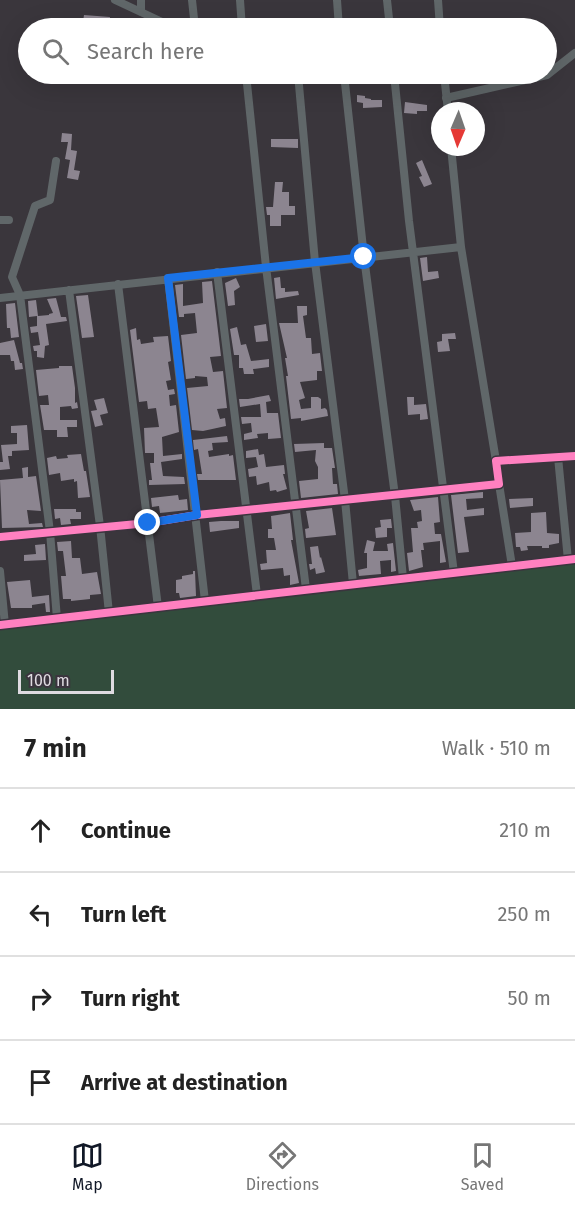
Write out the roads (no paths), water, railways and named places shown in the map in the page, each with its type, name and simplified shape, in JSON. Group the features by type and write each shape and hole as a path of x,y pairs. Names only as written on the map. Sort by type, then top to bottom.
{"street":[{"path":"115,0 154,18"},
{"path":"141,0 141,12"},
{"path":"192,0 194,18"},
{"path":"240,0 241,18"},
{"path":"337,0 338,18"},
{"path":"387,0 389,18"},
{"path":"438,0 439,18"},
{"path":"557,67 575,53"},
{"path":"247,84 266,267 306,589"},
{"path":"299,84 315,262 345,500 353,584"},
{"path":"345,84 403,578"},
{"path":"395,84 409,221 454,573"},
{"path":"445,84 447,102"},
{"path":"446,98 507,84"},
{"path":"452,156 461,247 512,566"},
{"path":"56,161 50,200 34,206 12,277 20,295 50,532 57,618"},
{"path":"0,298 461,247"},
{"path":"217,273 257,595"},
{"path":"168,278 197,515 205,601"},
{"path":"118,284 158,607"},
{"path":"69,290 109,613"},
{"path":"496,461 575,456"},
{"path":"0,571 3,625 572,559 558,457"},
{"path":"0,537 499,484"}]}
